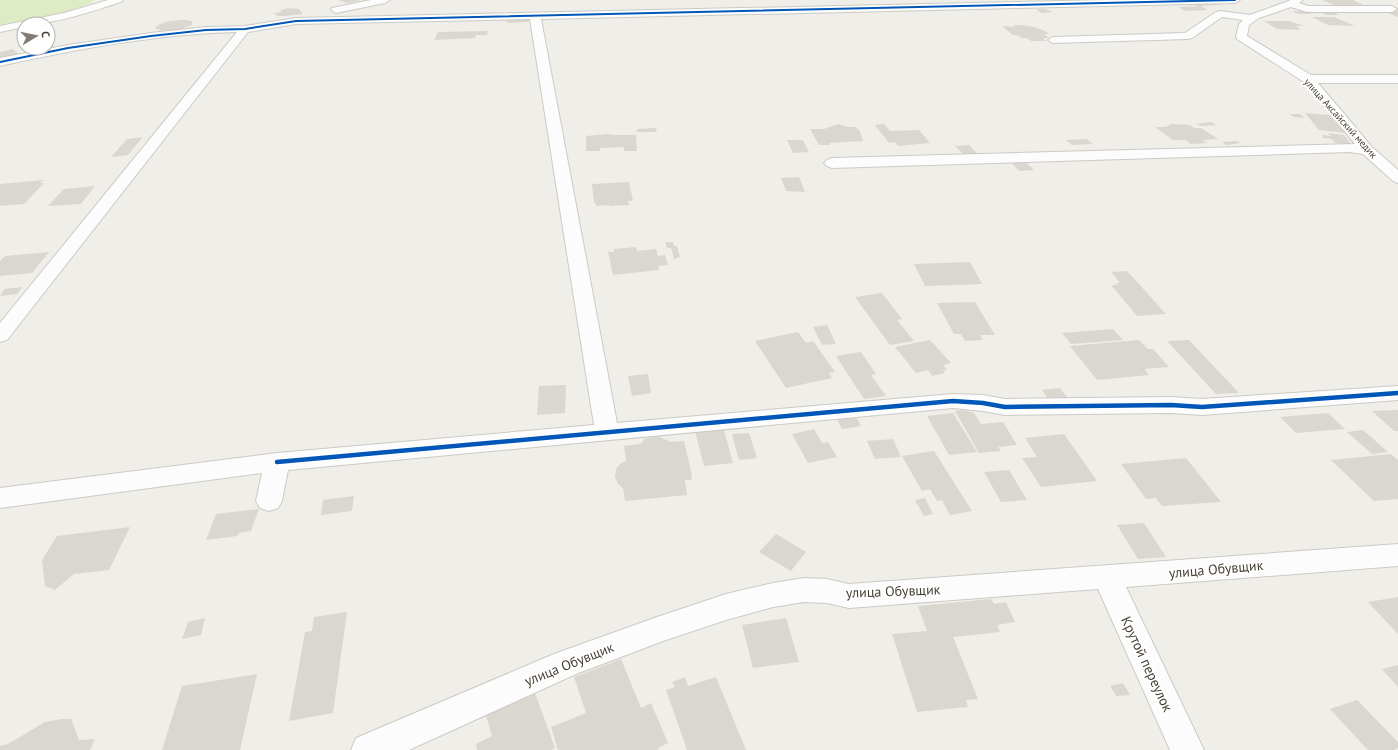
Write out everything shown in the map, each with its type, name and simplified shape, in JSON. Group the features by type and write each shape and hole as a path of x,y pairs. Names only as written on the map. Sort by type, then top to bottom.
{"street":[{"path":"0,28 66,16 118,0"},
{"path":"296,21 318,14 386,0"},
{"path":"0,62 68,48 157,35 206,30 245,29 296,21 1235,0"},
{"path":"1208,11 1251,18 1294,2 1307,9 1392,9"},
{"path":"1196,16 1220,14"},
{"path":"1053,40 1188,36 1220,14"},
{"path":"535,16 607,431"},
{"name":"улица Аксайский медик","path":"1251,18 1244,24 1241,37 1308,79 1367,150 1398,178"},
{"path":"0,336 245,29"},
{"path":"1308,79 1398,80"},
{"path":"832,163 1349,148 1367,150"},
{"path":"0,498 277,462 844,410 906,407 953,401 983,403 1005,407 1171,405 1202,407 1398,393"},
{"path":"270,501 277,462"},
{"name":"улица Обувщик","path":"368,750 410,733 565,664 656,630 726,607 772,595 804,590 828,591 849,596 1398,555"},
{"name":"Крутой переулок","path":"1107,577 1187,750"}],"green space":[{"path":"0,0 94,0 74,10 49,16 16,16 16,22 0,25"}],"building":[{"path":"338,0 359,0 359,1 347,3"},
{"path":"1322,0 1353,0 1370,8 1344,9"},
{"path":"1214,3 1218,5 1197,6 1193,4"},
{"path":"1201,6 1208,10 1185,11 1178,7"},
{"path":"291,8 299,9 303,14 277,16 274,13 282,12 280,10"},
{"path":"1037,9 1046,9 1053,12 1042,13"},
{"path":"1398,10 1398,17 1382,11"},
{"path":"1292,11 1306,11 1312,14 1298,14"},
{"path":"1318,11 1331,11 1340,15 1326,15"},
{"path":"1312,17 1334,17 1355,26 1328,25"},
{"path":"508,18 529,18 528,22 507,23"},
{"path":"181,20 192,21 192,25 183,28 183,31 165,33 166,30 159,31 160,29 156,29 156,26 159,26 159,24 164,22"},
{"path":"1264,21 1289,21 1304,26 1296,26 1301,30 1277,29"},
{"path":"1013,25 1035,27 1047,32 1048,34 1044,34 1049,38 1043,38 1046,41 1031,41 1027,38 1013,35 1002,26 1015,27"},
{"path":"488,31 487,35 476,35 475,38 434,40 438,32"},
{"path":"13,49 16,52 16,55 0,58 0,52"},
{"path":"1305,113 1329,115 1345,133 1319,130"},
{"path":"1289,114 1300,114 1305,118 1294,117"},
{"path":"1211,122 1217,125 1202,126 1195,124"},
{"path":"838,124 856,127 860,131 863,141 819,145 810,129 824,129"},
{"path":"884,124 890,131 919,130 930,143 898,146 895,142 889,143 875,125"},
{"path":"1171,124 1190,125 1194,128 1201,128 1218,139 1202,140 1207,143 1191,144 1186,140 1173,140 1155,127 1166,127"},
{"path":"656,128 657,132 637,132 637,129"},
{"path":"1328,133 1344,135 1352,145 1335,143 1332,139 1323,138 1322,135 1331,136"},
{"path":"608,134 636,135 637,151 624,151 624,147 600,148 600,151 586,151 586,136"},
{"path":"143,137 128,155 111,157 127,139"},
{"path":"1087,139 1093,144 1072,145 1066,140"},
{"path":"787,140 803,140 809,152 793,153"},
{"path":"1236,141 1241,143 1226,145 1222,142"},
{"path":"969,145 979,155 965,156 955,146"},
{"path":"1025,161 1034,170 1019,171 1011,162"},
{"path":"799,177 805,192 786,191 781,178"},
{"path":"43,180 40,183 44,183 24,204 0,206 0,184"},
{"path":"629,182 633,201 628,201 629,205 596,206 596,203 594,203 592,184"},
{"path":"95,186 81,204 48,206 64,189"},
{"path":"665,242 673,242 674,246 677,246 680,257 674,259 671,248 667,248"},
{"path":"636,247 637,251 656,249 658,256 665,255 668,265 658,266 659,270 613,275 608,252 614,252 614,249"},
{"path":"49,252 32,273 0,276 0,261 5,256"},
{"path":"970,262 982,284 925,286 914,264"},
{"path":"1127,271 1166,314 1137,316 1111,285 1118,285 1116,283 1120,283 1111,272"},
{"path":"22,287 17,294 0,296 4,289"},
{"path":"882,293 902,319 897,320 914,341 890,345 855,297"},
{"path":"975,302 995,335 980,335 983,340 965,341 961,334 954,334 937,303"},
{"path":"827,325 836,344 822,345 813,327"},
{"path":"1113,329 1123,340 1071,344 1062,333"},
{"path":"798,332 806,343 813,341 835,372 829,373 832,378 786,388 755,341"},
{"path":"930,340 951,363 943,365 947,370 943,371 945,373 932,376 928,370 916,373 895,347"},
{"path":"1139,340 1148,349 1153,349 1169,367 1144,369 1149,375 1097,380 1070,346"},
{"path":"1189,340 1239,393 1216,394 1167,341"},
{"path":"861,352 876,374 871,375 886,396 864,399 836,356"},
{"path":"648,374 651,393 632,396 628,376"},
{"path":"566,385 565,413 537,415 539,386"},
{"path":"1060,388 1070,401 1051,403 1042,390"},
{"path":"964,410 974,413 981,424 1003,422 1017,445 998,447 1001,451 979,453 955,411"},
{"path":"1398,410 1398,431 1394,431 1372,411"},
{"path":"953,413 977,452 949,455 927,416"},
{"path":"1328,413 1345,429 1296,433 1280,417"},
{"path":"855,415 861,426 842,429 836,418"},
{"path":"722,423 733,463 704,466 694,427"},
{"path":"814,429 822,443 828,442 837,457 808,463 792,434"},
{"path":"1363,430 1388,452 1372,454 1347,432"},
{"path":"749,433 757,458 739,460 732,434"},
{"path":"1064,434 1097,481 1041,487 1022,458 1037,457 1025,438"},
{"path":"660,437 671,442 684,441 692,475 691,480 685,480 687,495 625,501 623,488 618,484 615,477 616,469 620,464 626,461 624,446 641,444 644,439"},
{"path":"893,439 901,457 875,459 867,441"},
{"path":"934,451 972,511 950,515 942,500 937,501 930,489 922,491 902,456"},
{"path":"1391,454 1398,460 1398,499 1374,501 1331,460"},
{"path":"1186,458 1221,502 1162,506 1156,498 1146,499 1121,464"},
{"path":"1009,470 1027,500 1001,502 984,472"},
{"path":"354,496 352,511 321,515 323,500"},
{"path":"925,498 933,514 924,516 915,500"},
{"path":"259,509 251,531 239,533 237,536 206,540 216,514"},
{"path":"1144,523 1166,557 1138,559 1117,525"},
{"path":"130,527 109,570 74,574 55,590 45,586 42,560 57,536"},
{"path":"776,534 806,552 791,571 759,552"},
{"path":"1398,597 1398,634 1368,602"},
{"path":"991,599 994,604 1006,602 1015,622 997,625 1000,632 953,637 978,699 966,700 968,707 917,712 892,634 927,631 918,606"},
{"path":"347,612 333,713 289,721 305,632 312,631 314,617"},
{"path":"205,618 201,635 182,639 188,622"},
{"path":"786,618 799,662 753,668 742,625"},
{"path":"621,659 641,708 651,703 668,743 658,748 659,750 558,750 551,727 586,713 574,677"},
{"path":"1398,665 1398,687 1382,669"},
{"path":"257,674 240,750 162,750 182,686"},
{"path":"685,677 688,686 716,677 746,750 687,750 666,690 675,687 672,682"},
{"path":"1123,683 1130,695 1116,696 1110,686"},
{"path":"534,690 555,748 551,750 477,750 476,744 492,736 485,712"},
{"path":"1357,700 1398,742 1398,748 1394,750 1368,750 1330,709"},
{"path":"71,719 79,740 95,739 90,750 0,750 0,746 8,744 45,722"}],"cycle path":[{"path":"0,62 68,48 151,36 206,30 245,29 296,21 1235,0"},
{"path":"277,462 953,401 983,403 1005,407 1171,405 1202,407 1398,393"}]}
